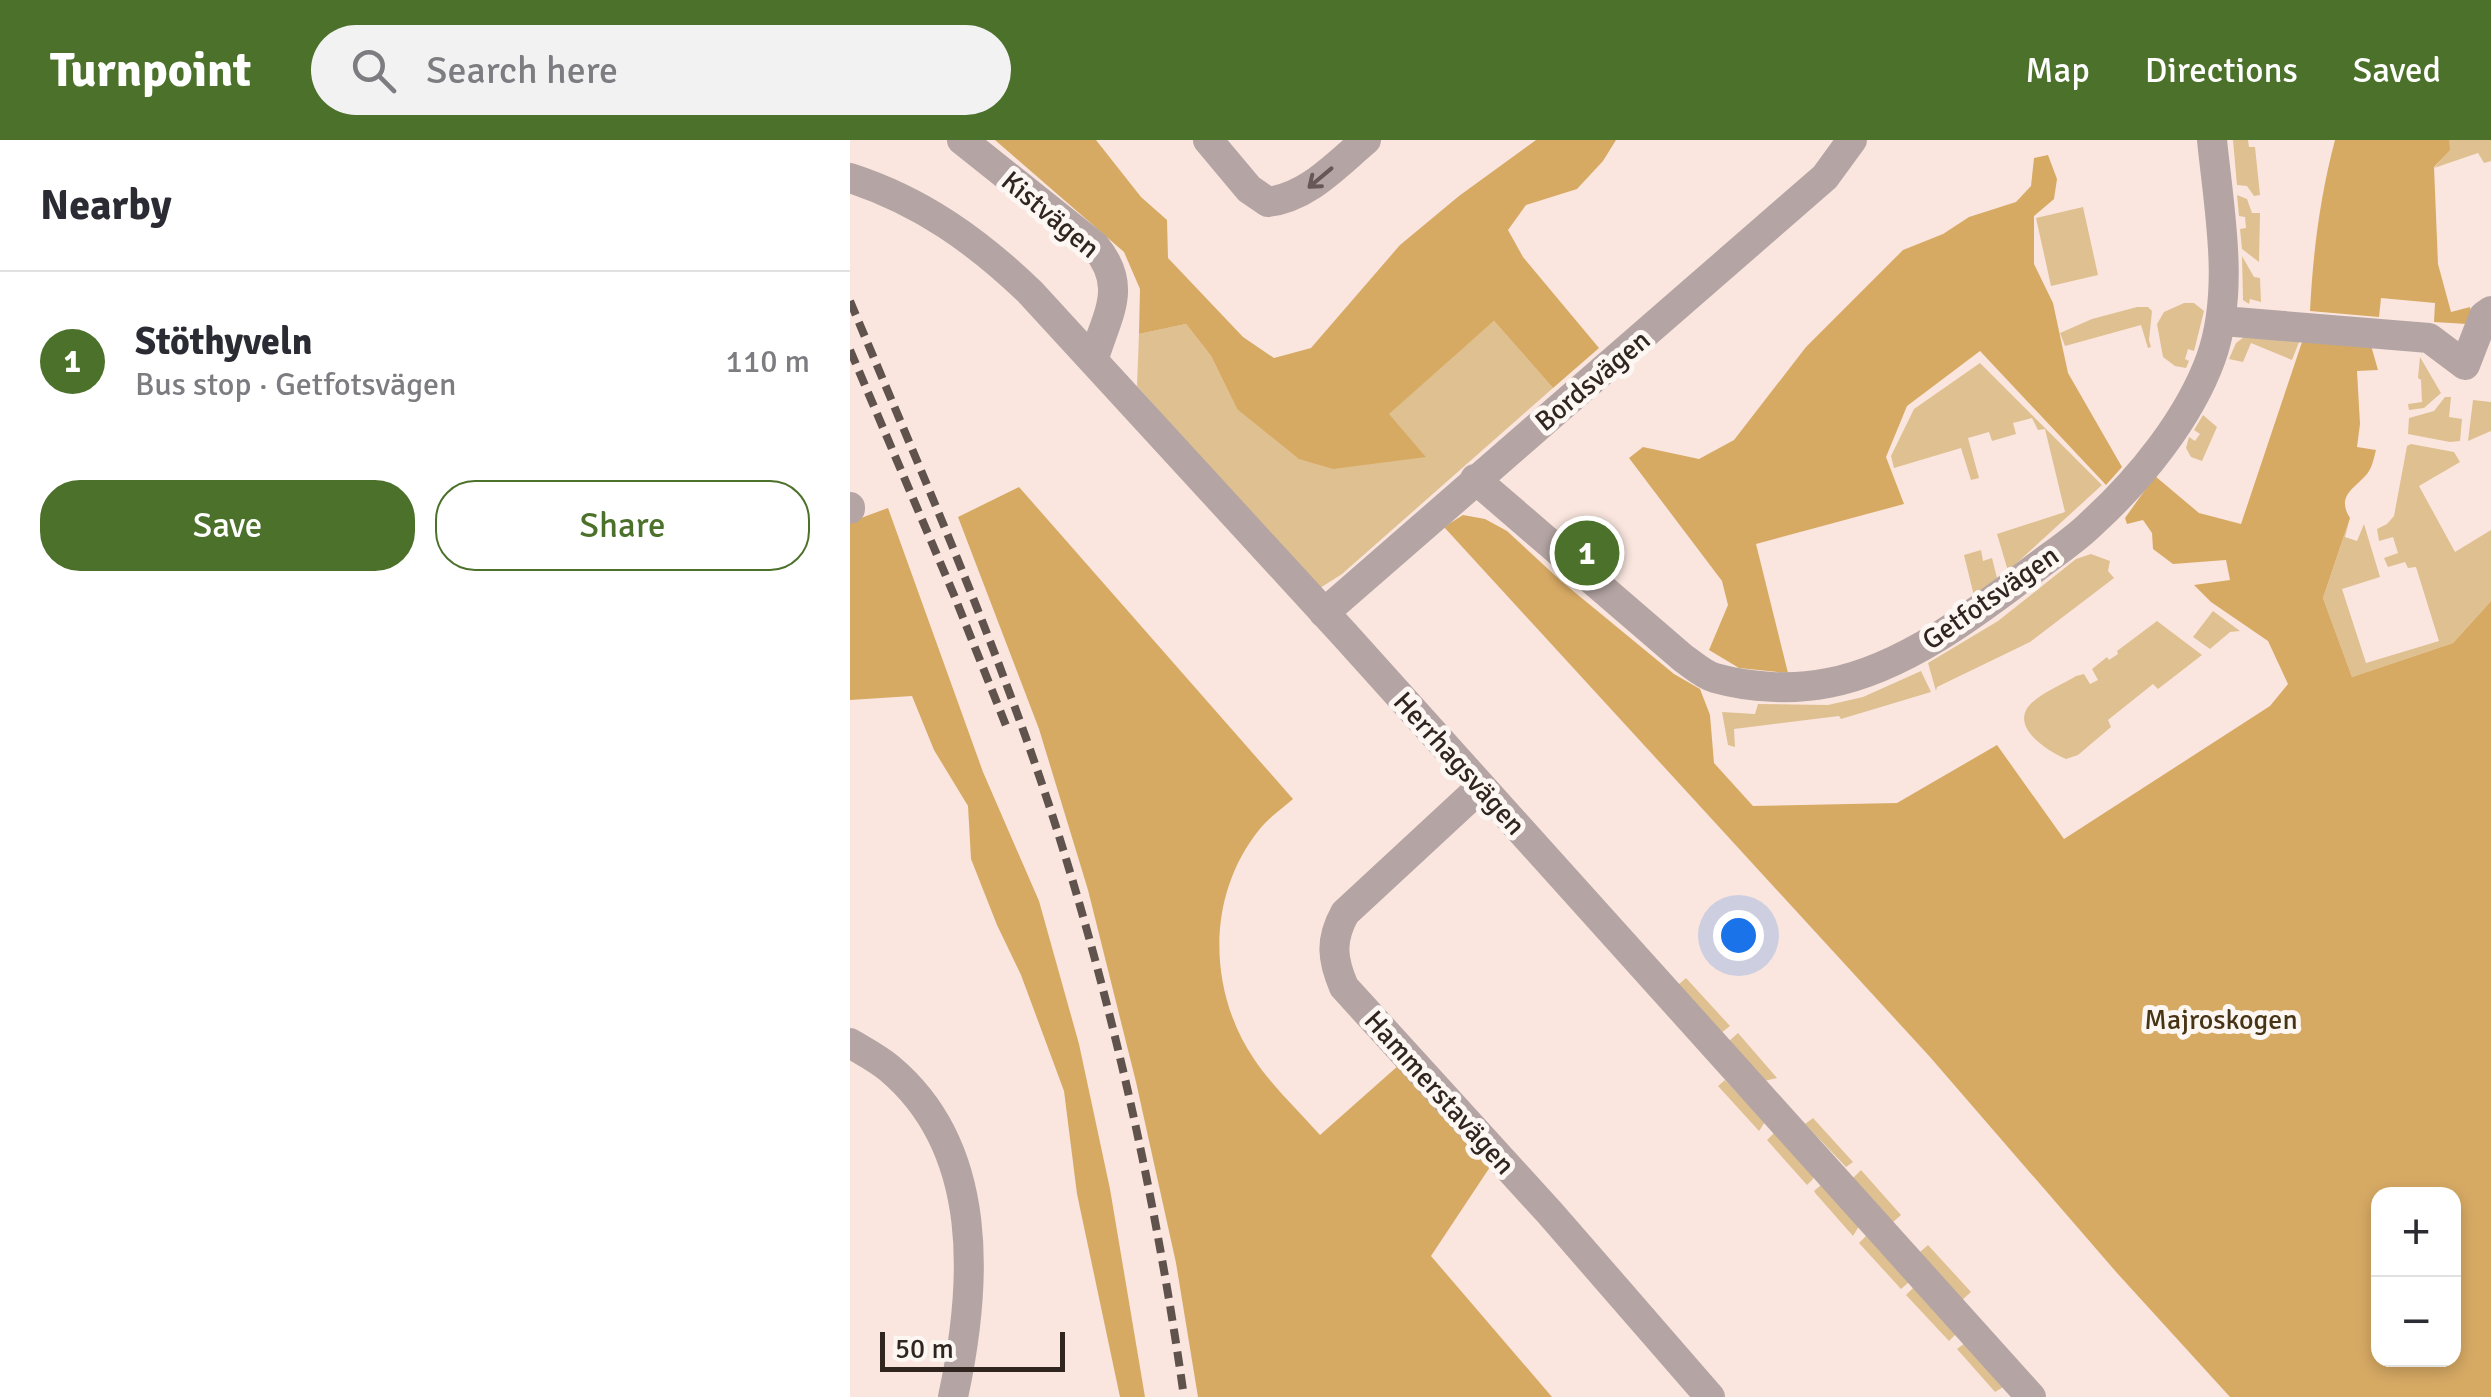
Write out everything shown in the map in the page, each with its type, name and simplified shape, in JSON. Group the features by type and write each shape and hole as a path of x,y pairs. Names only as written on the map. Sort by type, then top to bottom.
{"street":[{"name":"Kistvägen","path":"962,140 1095,246 1106,260 1115,287 1113,306 1094,358"},
{"path":"1208,140 1249,189 1268,202 1288,199 1306,190 1366,140"},
{"name":"Bordsvägen","path":"1324,612 1826,177 1852,140"},
{"name":"Getfotsvägen","path":"1475,480 1683,658 1713,678 1785,688 1831,682 1903,654 1975,614 2092,524 2145,466 2181,416 2210,362 2223,321 2222,244 2212,140"},
{"name":"Herrhagsvägen","path":"850,178 947,222 994,258 1094,358 2031,1397"},
{"path":"2223,321 2429,338 2465,365 2484,316 2491,310"},
{"name":"Hammerstavägen","path":"1481,787 1346,913 1334,933 1332,952 1338,972 1344,987 1550,1213 1699,1392"},
{"path":"850,1043 888,1068 910,1090 946,1144 956,1172 969,1238 971,1272 966,1338 953,1397"}],"shaded area":[{"path":"2233,140 2248,140 2249,147 2255,147 2260,195 2254,196 2247,186 2237,185"},
{"path":"2449,140 2491,140 2491,161 2484,163 2478,153 2434,168 2449,150"},
{"path":"2237,195 2247,199 2252,213 2260,213 2259,262 2242,249 2240,229 2246,228 2245,217 2239,216"},
{"path":"2083,207 2098,275 2051,286 2036,218"},
{"path":"2242,256 2254,277 2260,278 2261,302 2250,299 2249,304 2243,300"},
{"path":"2194,303 2204,311 2194,351 2188,349 2186,368 2163,357 2157,324 2164,312"},
{"path":"2137,307 2152,311 2151,347 2148,348 2141,325 2065,346 2060,333 2092,319"},
{"path":"1494,321 1553,388 1342,574 1320,588 1306,578 1137,386 1139,334 1186,324 1211,356 1237,409 1425,456 1388,414"},
{"path":"2248,334 2301,337 2292,360 2251,343 2243,362 2229,359 2236,343"},
{"path":"2420,357 2441,393 2424,408 2409,410 2408,404 2422,402"},
{"path":"1980,363 2102,485 2008,571 1997,534 2065,512 2045,429 2038,430 2032,418 2013,423 2016,434 1992,441 1989,432 1968,438 1979,478 1971,480 1961,448 1894,468 1891,456 1914,409"},
{"path":"2445,397 2451,397 2449,417 2462,419 2460,441 2408,434 2409,418 2434,411"},
{"path":"2473,400 2491,402 2491,431 2468,441"},
{"path":"2203,415 2217,427 2202,461 2191,457 2186,448 2189,437 2195,441 2200,434 2194,430"},
{"path":"2407,446 2454,452 2460,462 2419,486 2455,552 2491,530 2491,601 2453,643 2352,677 2323,598 2350,518 2345,537 2357,541 2364,524 2380,577 2342,589 2366,663 2439,641 2416,567 2408,568 2405,562 2388,567 2384,558 2398,553 2393,537 2379,541 2377,529 2394,516"},
{"path":"1981,550 1983,561 1992,558 1997,578 1974,596 1964,555"},
{"path":"2091,554 2110,561 2108,571 2114,578 2030,642 1937,687 1936,691 1928,663 1998,621 2076,559"},
{"path":"2213,611 2240,631 2230,632 2210,649 2193,637"},
{"path":"2157,621 2202,655 2158,689 2153,684 2108,720 2111,727 2078,755 2066,759 2035,739 2024,715 2032,702 2076,676 2084,674 2090,684 2098,680 2092,669 2118,654"},
{"path":"1921,671 1931,692 1841,719 1839,716 1734,729 1735,747 1728,745 1722,712 1755,714 1758,704 1828,705 1863,697"},
{"path":"1686,978 1730,1026 1721,1033 1678,985"},
{"path":"1738,1033 1777,1078 1764,1081 1728,1042"},
{"path":"1725,1080 1765,1122 1759,1131 1718,1086"},
{"path":"1813,1118 1853,1162 1846,1167 1805,1124"},
{"path":"1774,1133 1813,1174 1807,1185 1767,1140"},
{"path":"1861,1170 1901,1215 1892,1223 1853,1178"},
{"path":"1821,1185 1859,1226 1853,1236 1814,1191"},
{"path":"1866,1236 1909,1282 1901,1289 1859,1243"},
{"path":"1928,1245 1971,1292 1962,1300 1920,1252"},
{"path":"1914,1287 1957,1333 1949,1341 1906,1295"},
{"path":"1965,1343 2005,1386 1995,1392 1957,1349"}],"green space":[{"path":"995,140 1096,140 1141,197 1167,220 1168,258 1243,337 1274,358 1311,348 1400,245 1536,140 1616,140 1577,189 1526,205 1508,230 1523,257 1599,348 1553,388 1494,321 1389,414 1426,457 1333,469 1299,459 1237,409 1211,356 1186,324 1139,334 1140,289 1124,252"},
{"path":"2335,140 2449,140 2450,150 2434,167 2438,264 2451,312 2470,307 2473,318 2467,324 2434,322 2435,303 2381,298 2379,317 2310,311 2318,225"},
{"path":"2048,155 2057,179 2054,199 2034,216 2034,264 2053,303 2068,373 2122,467 2106,485 1980,351 1907,406 1886,457 1904,504 1756,544 1788,673 1739,668 1709,650 1728,605 1722,581 1629,458 1643,447 1699,459 1734,440 1806,347 1903,250 1943,234 1969,217 2016,202 2031,186 2034,158"},
{"name":"Majroskogen","path":"2304,336 2370,342 2378,370 2357,371 2357,447 2376,450 2369,472 2346,498 2350,518 2323,598 2352,677 2453,643 2491,601 2491,1397 2230,1397 1930,1057 1444,527 1463,515 1485,519 1507,531 1674,674 1700,689 1710,715 1714,763 1753,806 1897,803 1997,745 2064,839 2270,706 2288,684 2268,641 2211,602 2194,585 2230,580 2226,560 2173,564 2153,549 2152,533 2143,520 2127,524 2125,518 2155,476 2199,513 2241,524"},
{"path":"1019,487 1293,799 1263,826 1242,856 1229,884 1222,914 1221,974 1228,1004 1254,1059 1320,1135 1399,1065 1490,1167 1431,1256 1552,1397 1198,1397 1176,1263 1088,890 1039,729 958,517"},
{"path":"888,508 983,772 1039,901 1079,1044 1110,1189 1145,1397 1120,1397 1077,1194 1064,1091 1021,975 971,859 968,806 934,750 912,696 850,700 850,522"}],"railway":[{"path":"850,301 1005,679 1072,880 1130,1100 1160,1248 1184,1397"},
{"path":"850,350 1007,728"}],"place":[{"name":"Stöthyveln","path":"1587,553"}]}
